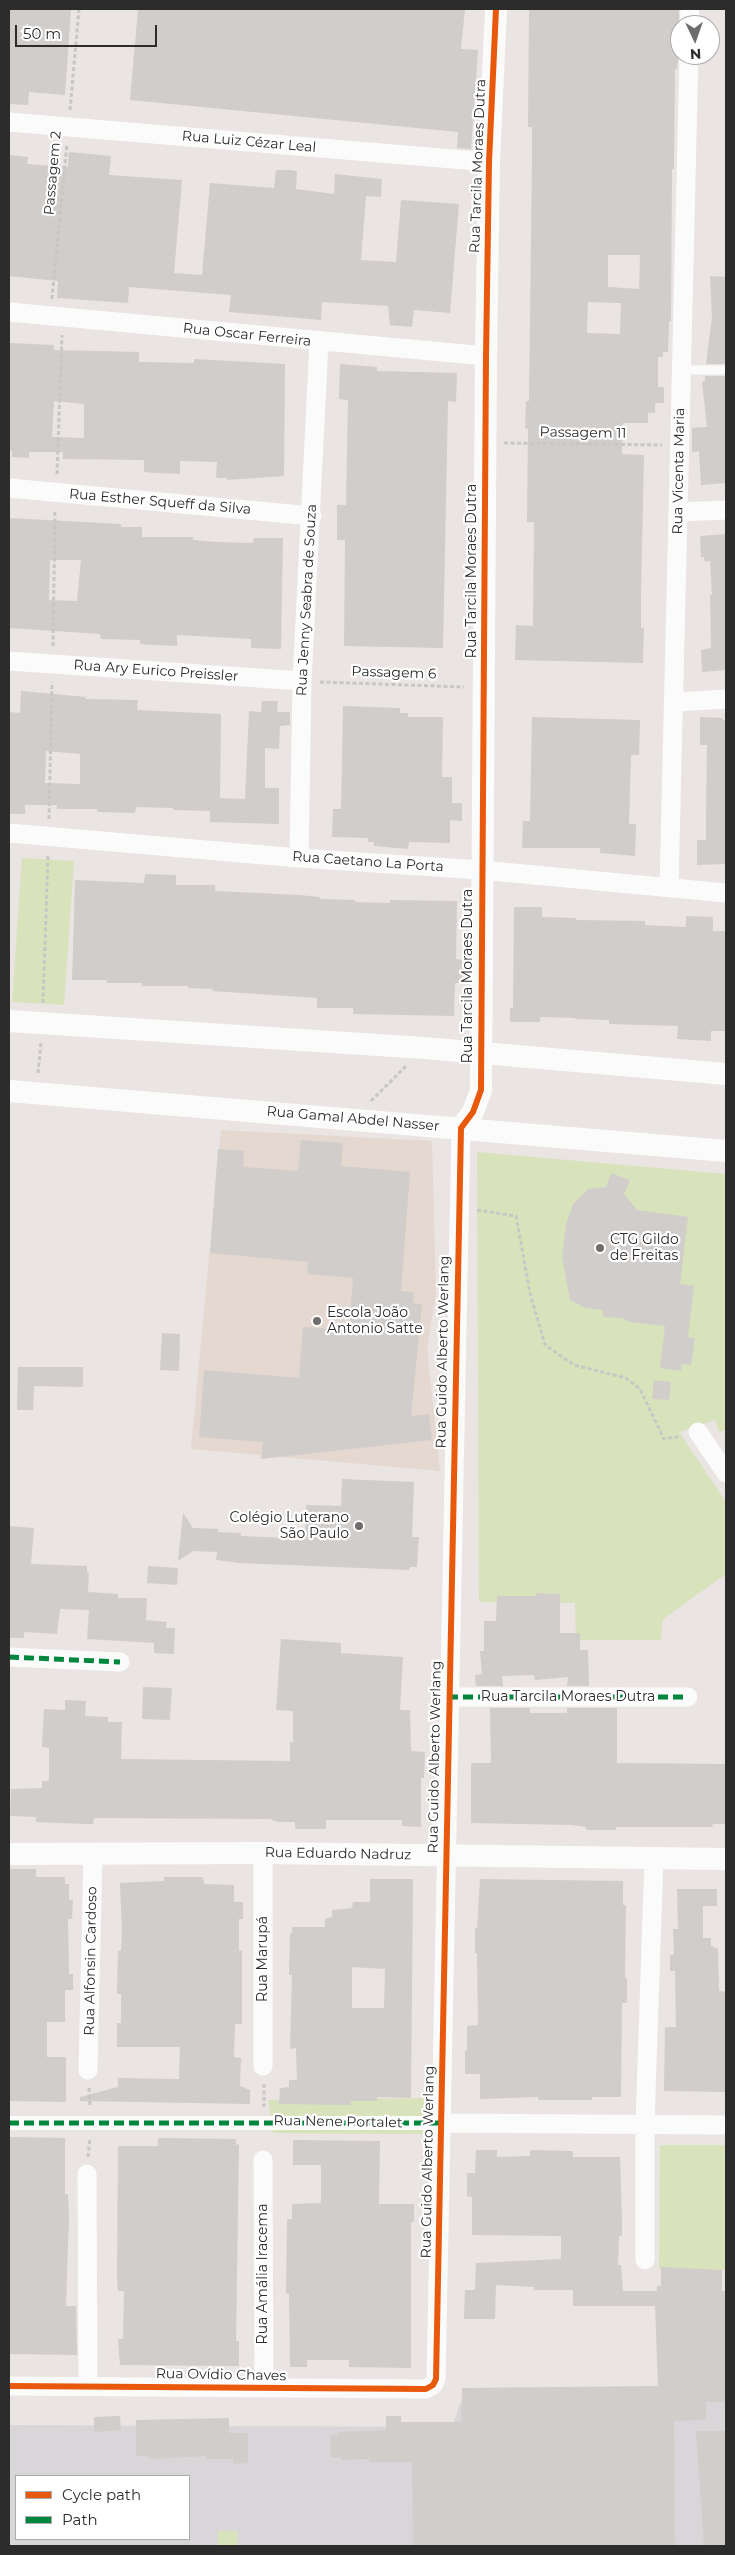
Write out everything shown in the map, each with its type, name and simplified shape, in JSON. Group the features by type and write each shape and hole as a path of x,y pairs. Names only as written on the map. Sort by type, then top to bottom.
{"street":[{"name":"Rua Tarcila Moraes Dutra","path":"461,1128 473,1112 479,1098 481,1053 486,356 489,162 496,9"},
{"name":"Rua Vicenta Maria","path":"669,888 675,702 689,65"},
{"name":"Rua Luiz Cézar Leal","path":"9,122 489,162"},
{"name":"Rua Oscar Ferreira","path":"9,312 486,356"},
{"name":"Rua Jenny Seabra de Souza","path":"299,858 302,682 312,516 318,342"},
{"name":"Rua Esther Squeff da Silva","path":"9,488 312,516"},
{"path":"678,512 726,510"},
{"name":"Rua Ary Eurico Preissler","path":"9,661 302,682"},
{"path":"675,702 726,698"},
{"name":"Rua Caetano La Porta","path":"9,833 299,858 481,870 726,893"},
{"path":"9,1021 424,1048 726,1074"},
{"name":"Rua Gamal Abdel Nasser","path":"9,1091 726,1150"},
{"name":"Rua Guido Alberto Werlang","path":"432,2385 436,2379 448,1697 461,1128"},
{"path":"698,1432 726,1473"},
{"path":"9,1657 120,1662"},
{"name":"Rua Tarcila Moraes Dutra","path":"448,1697 688,1697"},
{"name":"Rua Alfonsin Cardoso","path":"88,2070 93,1853"},
{"name":"Rua Eduardo Nadruz","path":"9,1854 263,1853 726,1859"},
{"name":"Rua Marupá","path":"263,1853 263,2066"},
{"path":"645,2260 645,2122 654,1857"},
{"name":"Rua Nene Portalet","path":"9,2123 645,2122 726,2124"},
{"name":"Rua Amália Iracema","path":"263,2160 264,2388"},
{"path":"87,2174 88,2386"},
{"name":"Rua Ovídio Chaves","path":"9,2386 426,2389 432,2385"}],"lane":[{"path":"681,370 726,370"}],"path":[{"path":"51,315 62,336"},
{"path":"37,1093 42,1024"},
{"path":"353,1119 424,1048"},
{"path":"458,1207 516,1216 530,1293 545,1345 574,1365 626,1378 640,1389 664,1439 698,1432"}],"shaded area":[{"name":"Escola João Antonio Satte","path":"221,1130 432,1141 436,1293 427,1348 440,1471 191,1449"},
{"path":"726,2401 726,2546 9,2546 9,2425 452,2427 460,2404"}],"green space":[{"path":"22,858 74,861 64,1005 12,1002"},
{"path":"477,1152 726,1174 726,1430 719,1432 715,1420 679,1432 726,1502 726,1574 663,1619 661,1640 576,1640 575,1603 479,1602"},
{"path":"432,2098 433,2134 273,2133 268,2100"},
{"path":"660,2145 726,2145 726,2270 659,2269"},
{"path":"218,2531 238,2531 237,2546 218,2546"}],"building":[{"path":"9,9 71,9 65,95 29,92 28,105 9,104"},
{"path":"138,9 465,9 461,49 478,50 471,149 457,148 458,132 130,100"},
{"path":"529,9 679,9 679,15 670,15 670,65 677,65 677,69 675,69 674,169 672,169 671,321 669,321 668,352 663,352 663,357 658,357 658,387 664,387 664,403 655,403 655,413 648,413 648,423 623,423 622,454 644,455 641,594 641,628 644,628 643,663 515,660 516,625 533,626 534,522 527,522 528,429 525,428 526,401 529,401 532,127 528,127","holes":["608,255 640,255 639,289 608,287","588,302 621,303 620,334 587,333"]},
{"path":"69,152 111,156 109,175 182,180 174,273 202,275 210,183 274,188 276,170 289,170 297,171 296,189 334,194 335,174 382,179 381,197 366,196 361,260 396,262 401,200 459,204 450,313 414,310 412,327 390,325 388,306 322,302 321,320 229,312 231,295 129,287 128,303 57,298 58,281 9,276 9,155 28,157 27,164 68,167"},
{"path":"710,276 726,277 726,364 706,364 712,317"},
{"path":"9,343 54,345 54,350 139,352 139,362 194,363 194,359 285,364 284,476 227,480 227,478 216,478 217,462 180,461 180,474 156,473 144,472 144,460 63,459 63,452 29,452 29,458 12,457 12,451 9,451","holes":["54,401 84,404 84,438 52,437"]},
{"path":"340,364 377,367 377,371 457,373 456,402 448,401 443,648 344,646 345,540 337,540 337,505 346,505 348,400 339,399"},
{"path":"705,376 726,376 726,483 701,485 699,451 692,452 692,428 707,427 702,382 705,381"},
{"path":"9,518 121,524 121,527 142,527 142,537 193,537 193,540 253,543 254,538 283,538 281,649 251,648 251,639 177,635 177,646 154,645 140,644 140,640 101,639 100,634 9,628","holes":["50,560 81,560 77,601 49,600"]},
{"path":"726,534 726,670 702,672 701,650 711,648 710,595 712,595 710,561 705,562 704,557 701,557 700,536"},
{"path":"21,691 86,697 86,699 138,700 137,710 221,714 220,798 245,799 249,711 261,712 262,701 278,701 277,712 290,712 290,725 280,726 279,749 265,748 265,788 279,788 279,824 210,822 210,811 173,810 173,808 136,807 135,813 97,812 97,809 57,809 57,805 25,805 25,814 9,814 9,712 20,713","holes":["46,751 80,754 80,784 45,783"]},
{"path":"343,706 400,708 400,713 408,713 408,717 443,717 442,777 452,777 452,803 462,803 462,821 450,820 450,843 409,842 408,849 374,846 374,842 368,842 368,838 332,837 333,809 341,809"},
{"path":"532,717 640,720 639,755 631,755 629,824 636,824 635,856 600,853 600,848 522,848 523,821 530,821"},
{"path":"700,717 723,718 723,720 726,720 726,864 697,865 697,840 706,840 707,745 700,745"},
{"path":"145,874 176,875 176,885 215,885 215,891 299,895 320,897 320,899 355,900 355,902 390,903 390,900 457,901 456,959 463,960 462,983 455,983 454,1016 353,1014 353,1008 317,1008 317,998 212,991 213,989 188,988 188,986 142,986 142,983 107,983 107,980 72,980 75,880 144,883"},
{"path":"514,907 542,907 542,917 576,918 576,920 645,921 645,925 686,927 686,916 713,917 713,931 726,931 726,1031 711,1031 711,1041 677,1039 678,1026 609,1024 609,1020 540,1017 540,1022 510,1022 510,1008 513,1008"},
{"name":"Escola João Antonio Satte","path":"301,1140 343,1143 341,1166 410,1172 401,1291 414,1292 413,1303 422,1304 411,1416 429,1414 432,1440 261,1459 263,1442 199,1437 204,1370 299,1378 303,1327 349,1330 353,1278 307,1274 308,1262 210,1253 218,1149 244,1151 243,1167 298,1171"},
{"path":"611,1173 630,1180 624,1194 637,1210 688,1217 680,1284 694,1286 688,1337 695,1338 691,1365 682,1364 681,1371 660,1368 665,1326 629,1322 622,1318 603,1317 603,1310 585,1308 570,1300 562,1257 566,1225 573,1204 588,1189 606,1187"},
{"path":"162,1333 180,1334 179,1371 160,1370"},
{"path":"18,1367 83,1367 83,1387 34,1386 33,1410 17,1410"},
{"path":"654,1380 671,1382 669,1400 652,1399"},
{"name":"Colégio Luterano São Paulo","path":"342,1479 414,1482 412,1537 419,1537 417,1567 410,1567 409,1570 240,1563 216,1560 217,1552 193,1551 178,1561 183,1513 193,1528 218,1529 218,1532 241,1533 241,1536 305,1539 306,1505 341,1506"},
{"path":"9,1526 34,1528 31,1564 87,1566 87,1572 89,1573 88,1592 118,1594 118,1598 147,1598 146,1620 167,1622 166,1628 175,1628 174,1654 154,1653 154,1643 87,1639 89,1610 60,1609 57,1634 24,1632 24,1638 9,1638"},
{"path":"148,1566 178,1568 177,1585 147,1583"},
{"path":"536,1593 560,1594 560,1633 580,1633 580,1650 588,1650 589,1686 567,1686 568,1677 535,1680 534,1675 502,1676 503,1686 476,1686 475,1675 482,1674 480,1651 484,1651 484,1621 496,1621 497,1596 536,1596"},
{"path":"281,1639 341,1643 341,1653 403,1657 400,1710 410,1710 411,1751 425,1752 424,1778 421,1778 421,1827 402,1826 402,1820 326,1820 326,1829 295,1829 295,1822 278,1822 270,1819 94,1818 93,1824 86,1824 36,1822 36,1817 10,1816 11,1789 42,1788 42,1781 49,1781 49,1748 42,1747 44,1709 65,1710 65,1700 86,1701 85,1716 108,1717 108,1722 122,1722 121,1759 290,1761 290,1742 293,1742 293,1711 276,1710"},
{"path":"143,1687 172,1688 170,1720 142,1719"},
{"path":"490,1708 530,1708 530,1713 567,1713 567,1708 617,1708 617,1763 726,1764 726,1824 713,1824 712,1827 616,1827 616,1830 586,1830 586,1827 572,1825 471,1823 471,1763 491,1763"},
{"path":"9,1869 36,1869 36,1877 65,1877 65,1884 69,1884 69,1900 73,1900 72,1919 68,1919 69,1974 73,1974 73,1990 65,1990 65,2022 47,2022 47,2057 66,2057 66,2102 9,2101"},
{"path":"164,1877 203,1877 204,1884 234,1885 234,1902 243,1902 243,1919 239,1919 239,1951 242,1950 242,2024 235,2024 234,2057 241,2058 240,2086 250,2090 250,2104 80,2101 80,2097 118,2087 118,2078 179,2079 180,2047 117,2047 117,2023 121,2023 121,1994 117,1994 118,1951 121,1950 122,1933 120,1883 164,1881"},
{"path":"370,1879 413,1879 411,2098 377,2097 377,2101 351,2101 351,2105 279,2104 280,2088 289,2087 289,2080 297,2080 296,2048 290,2049 292,1975 289,1975 290,1933 292,1933 292,1927 325,1927 325,1919 332,1917 332,1910 352,1908 353,1902 370,1902","holes":["352,1967 385,1969 384,2008 352,2008"]},
{"path":"480,1879 623,1881 623,1905 626,1905 625,1978 627,1978 627,2003 622,2003 621,2097 592,2097 592,2100 538,2100 538,2097 480,2099 480,2074 465,2074 465,2050 467,2050 467,2026 478,2025 475,1928 477,1928"},
{"path":"677,1889 717,1889 717,1906 703,1906 703,1938 711,1938 711,1946 718,1949 719,1991 726,1992 726,2092 664,2091 665,2027 676,2027 675,1971 670,1971 670,1955 674,1955 673,1929 678,1929"},
{"path":"9,2137 65,2138 65,2194 68,2194 69,2217 66,2306 76,2306 77,2355 9,2354"},
{"path":"158,2138 236,2139 236,2145 239,2144 236,2341 239,2341 239,2366 120,2365 118,2339 123,2339 124,2291 118,2291 117,2277 118,2146 158,2146"},
{"path":"293,2140 380,2141 379,2204 414,2204 414,2222 411,2222 411,2368 349,2367 349,2360 307,2360 307,2367 290,2367 289,2294 286,2293 287,2219 292,2219 292,2204 321,2203 321,2165 293,2165"},
{"path":"476,2150 497,2150 497,2157 530,2156 530,2150 573,2151 573,2157 620,2157 622,2236 619,2236 618,2265 621,2265 623,2291 657,2291 657,2286 661,2286 661,2267 722,2270 722,2291 726,2291 726,2402 706,2402 706,2420 674,2421 675,2546 413,2546 412,2462 369,2462 369,2459 341,2460 341,2457 331,2458 330,2435 339,2435 339,2432 386,2430 386,2416 401,2416 401,2422 461,2422 462,2388 658,2386 655,2306 573,2306 573,2290 534,2290 534,2287 496,2285 495,2319 464,2319 465,2290 475,2290 476,2263 561,2259 561,2236 472,2235 472,2197 467,2196 467,2173 475,2173"},
{"path":"120,2416 121,2430 94,2432 94,2417"},
{"path":"229,2418 229,2433 248,2433 248,2463 233,2464 233,2459 206,2459 207,2456 149,2459 148,2456 136,2456 136,2420"},
{"path":"696,2431 726,2431 726,2546 704,2546"}],"marked path":[{"path":"9,1657 120,1662"},
{"path":"448,1697 688,1697"},
{"path":"9,2123 441,2123"}],"cycle path":[{"path":"9,2386 426,2389 433,2385 436,2379 461,1128 473,1112 481,1090 486,356 489,162 496,9"}],"place":[{"name":"CTG Gildo de Freitas","path":"600,1248"},
{"name":"Escola João Antonio Satte","path":"317,1321"},
{"name":"Colégio Luterano São Paulo","path":"359,1526"}]}
